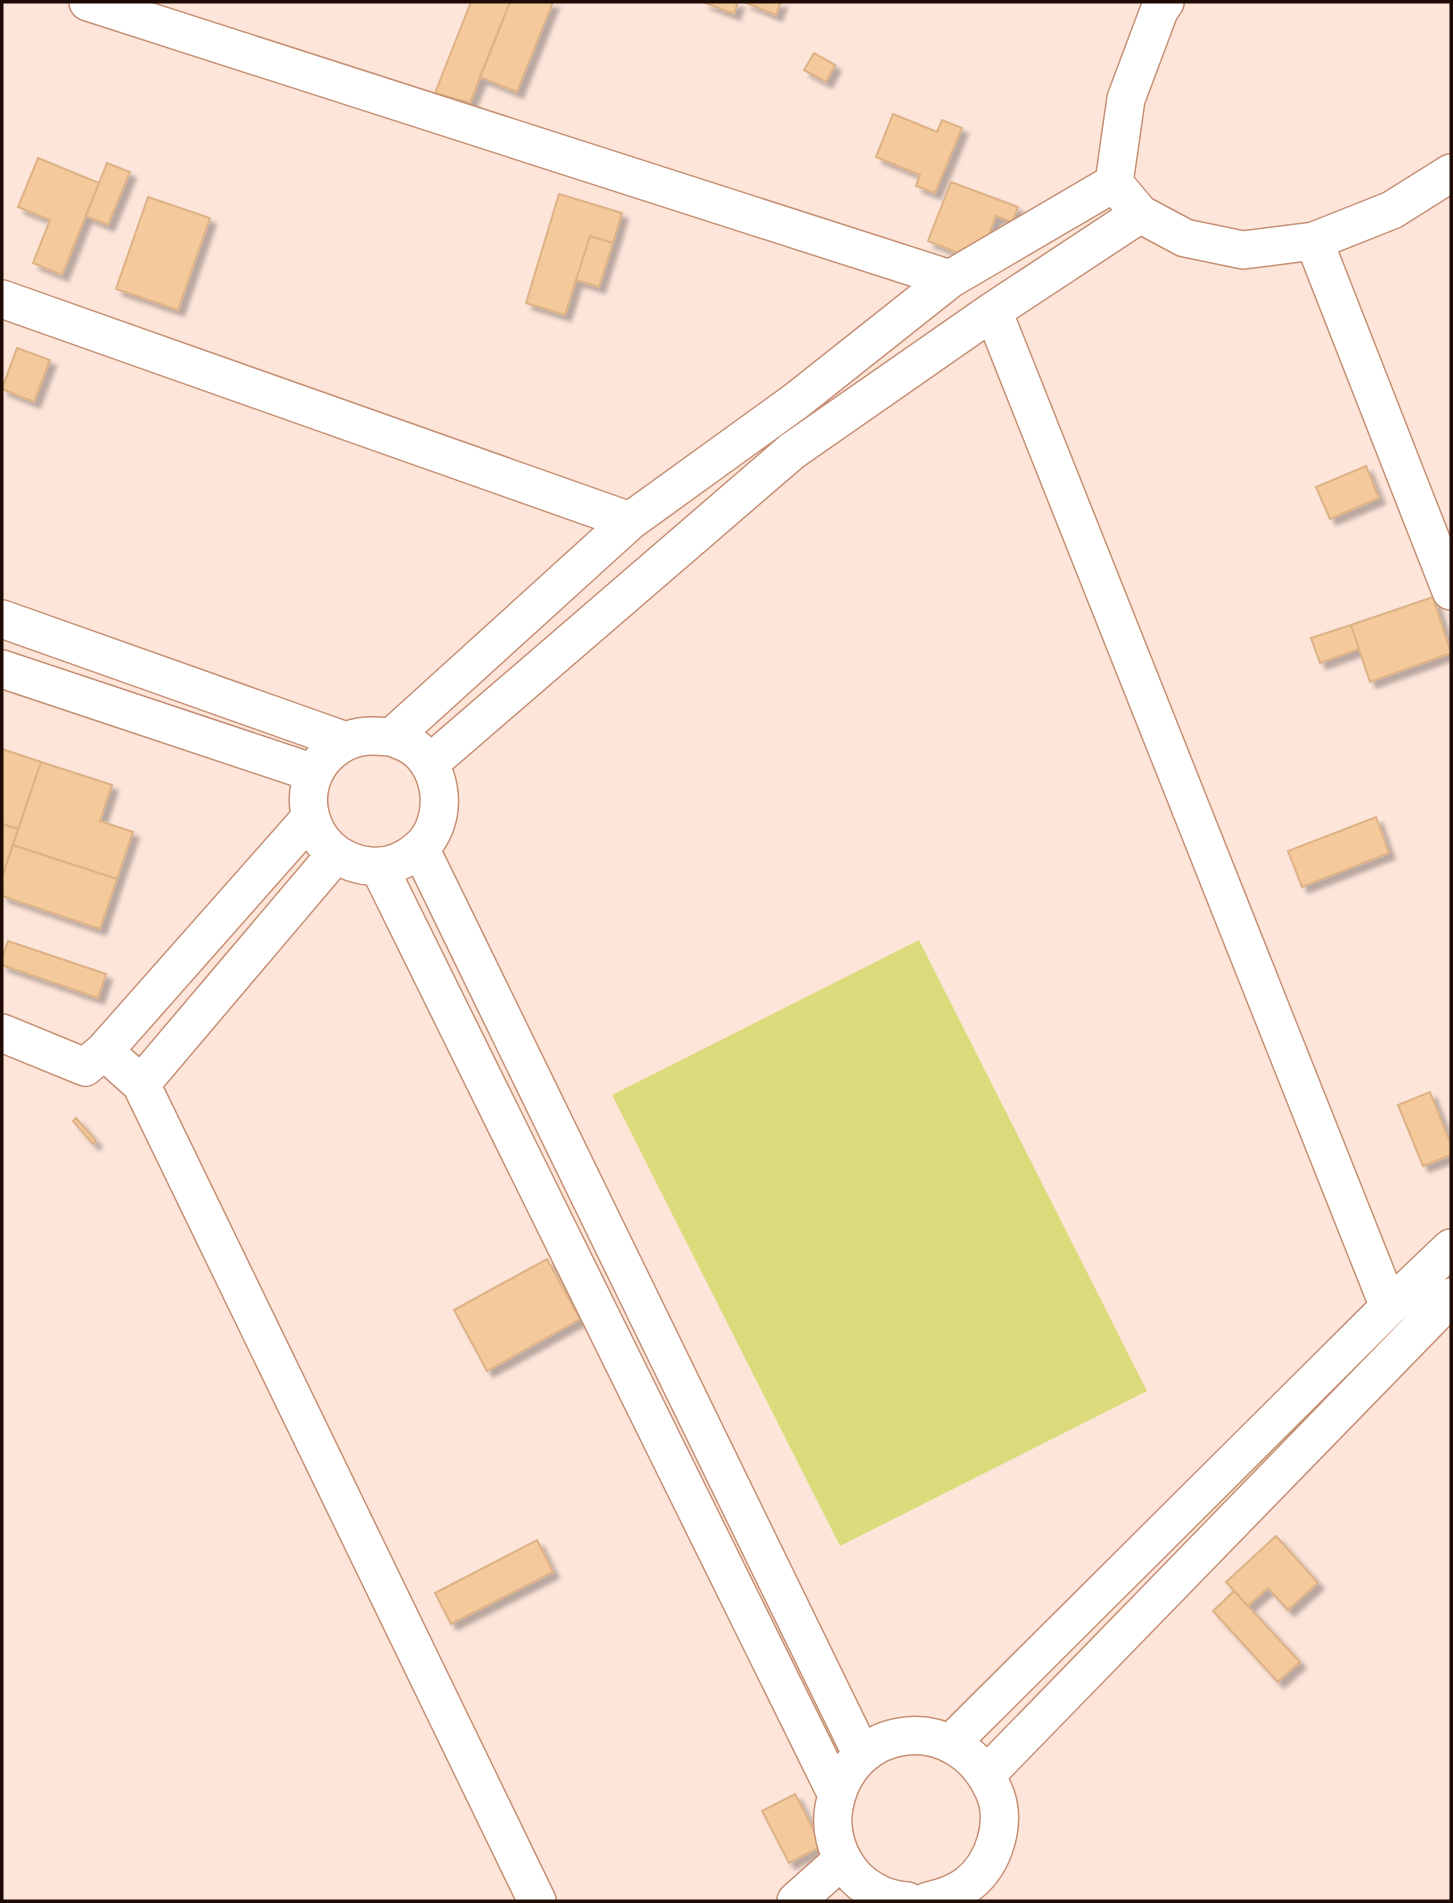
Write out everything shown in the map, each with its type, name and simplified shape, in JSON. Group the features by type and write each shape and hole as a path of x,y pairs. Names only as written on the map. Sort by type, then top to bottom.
{"street":[{"path":"88,2 950,279"},
{"path":"1151,5 1126,99 1114,183 1140,215 1185,238 1243,250 1314,241 1392,210 1451,173"},
{"path":"392,737 630,521 796,401 950,279 1114,183"},
{"path":"429,764 792,452 993,311 1140,215"},
{"path":"1314,241 1451,591"},
{"path":"2,299 630,521"},
{"path":"993,311 1389,1307"},
{"path":"2,619 346,741"},
{"path":"2,669 314,773"},
{"path":"369,735 392,737 413,747 429,764 438,785 440,807 434,829 420,848 401,861 379,867 356,864 335,855 319,839 310,818 308,794 314,773 327,754 346,741 369,735"},
{"path":"2,1032 85,1067 104,1051 310,818"},
{"path":"420,848 862,1755"},
{"path":"141,1084 335,855"},
{"path":"379,867 836,1793"},
{"path":"104,1051 141,1084 537,1901"},
{"path":"951,1743 1451,1248"},
{"path":"987,1774 1451,1297"},
{"path":"883,1898 851,1873 842,1860 834,1839 832,1816 836,1793 842,1779 862,1755 877,1744 915,1735 951,1743 971,1756 987,1774 997,1796 1000,1821 995,1844 985,1866 968,1884 947,1897 928,1901"},
{"path":"796,1901 842,1860"}],"shaded area":[{"path":"919,940 1147,1391 840,1546 612,1095"}],"building":[{"path":"471,2 510,2 470,103 435,93"},
{"path":"510,2 553,2 517,92 480,77"},
{"path":"703,2 738,2 734,14"},
{"path":"744,2 781,2 776,15"},
{"path":"814,53 835,65 826,82 804,70"},
{"path":"893,114 937,132 942,120 962,128 935,193 916,186 920,175 876,157"},
{"path":"38,158 99,183 62,275 33,263 50,220 18,207"},
{"path":"107,163 130,172 108,225 86,216"},
{"path":"951,182 1018,207 1012,222 996,216 979,261 928,241"},
{"path":"559,194 622,213 613,243 590,236 565,315 526,303"},
{"path":"148,197 210,218 178,310 116,289"},
{"path":"590,236 613,243 599,287 576,280"},
{"path":"17,348 50,360 34,402 2,389"},
{"path":"1366,466 1379,498 1330,519 1316,487"},
{"path":"1433,597 1451,653 1370,682 1351,625"},
{"path":"1351,625 1359,649 1320,663 1311,638"},
{"path":"2,749 41,762 18,829 2,824"},
{"path":"41,762 112,785 100,821 133,832 117,879 13,845"},
{"path":"1376,817 1389,853 1302,887 1288,851"},
{"path":"2,824 18,829 2,877"},
{"path":"13,845 117,879 100,929 2,896 2,877"},
{"path":"8,941 106,974 98,998 2,965"},
{"path":"1430,1092 1451,1145 1451,1155 1423,1166 1398,1105"},
{"path":"76,1118 96,1141 93,1144 73,1121"},
{"path":"547,1259 580,1319 487,1371 454,1310"},
{"path":"1276,1536 1318,1583 1288,1610 1268,1588 1248,1606 1226,1582"},
{"path":"537,1540 553,1572 451,1624 435,1593"},
{"path":"1234,1591 1300,1662 1278,1682 1213,1611"},
{"path":"795,1794 822,1846 789,1863 762,1811"}]}
